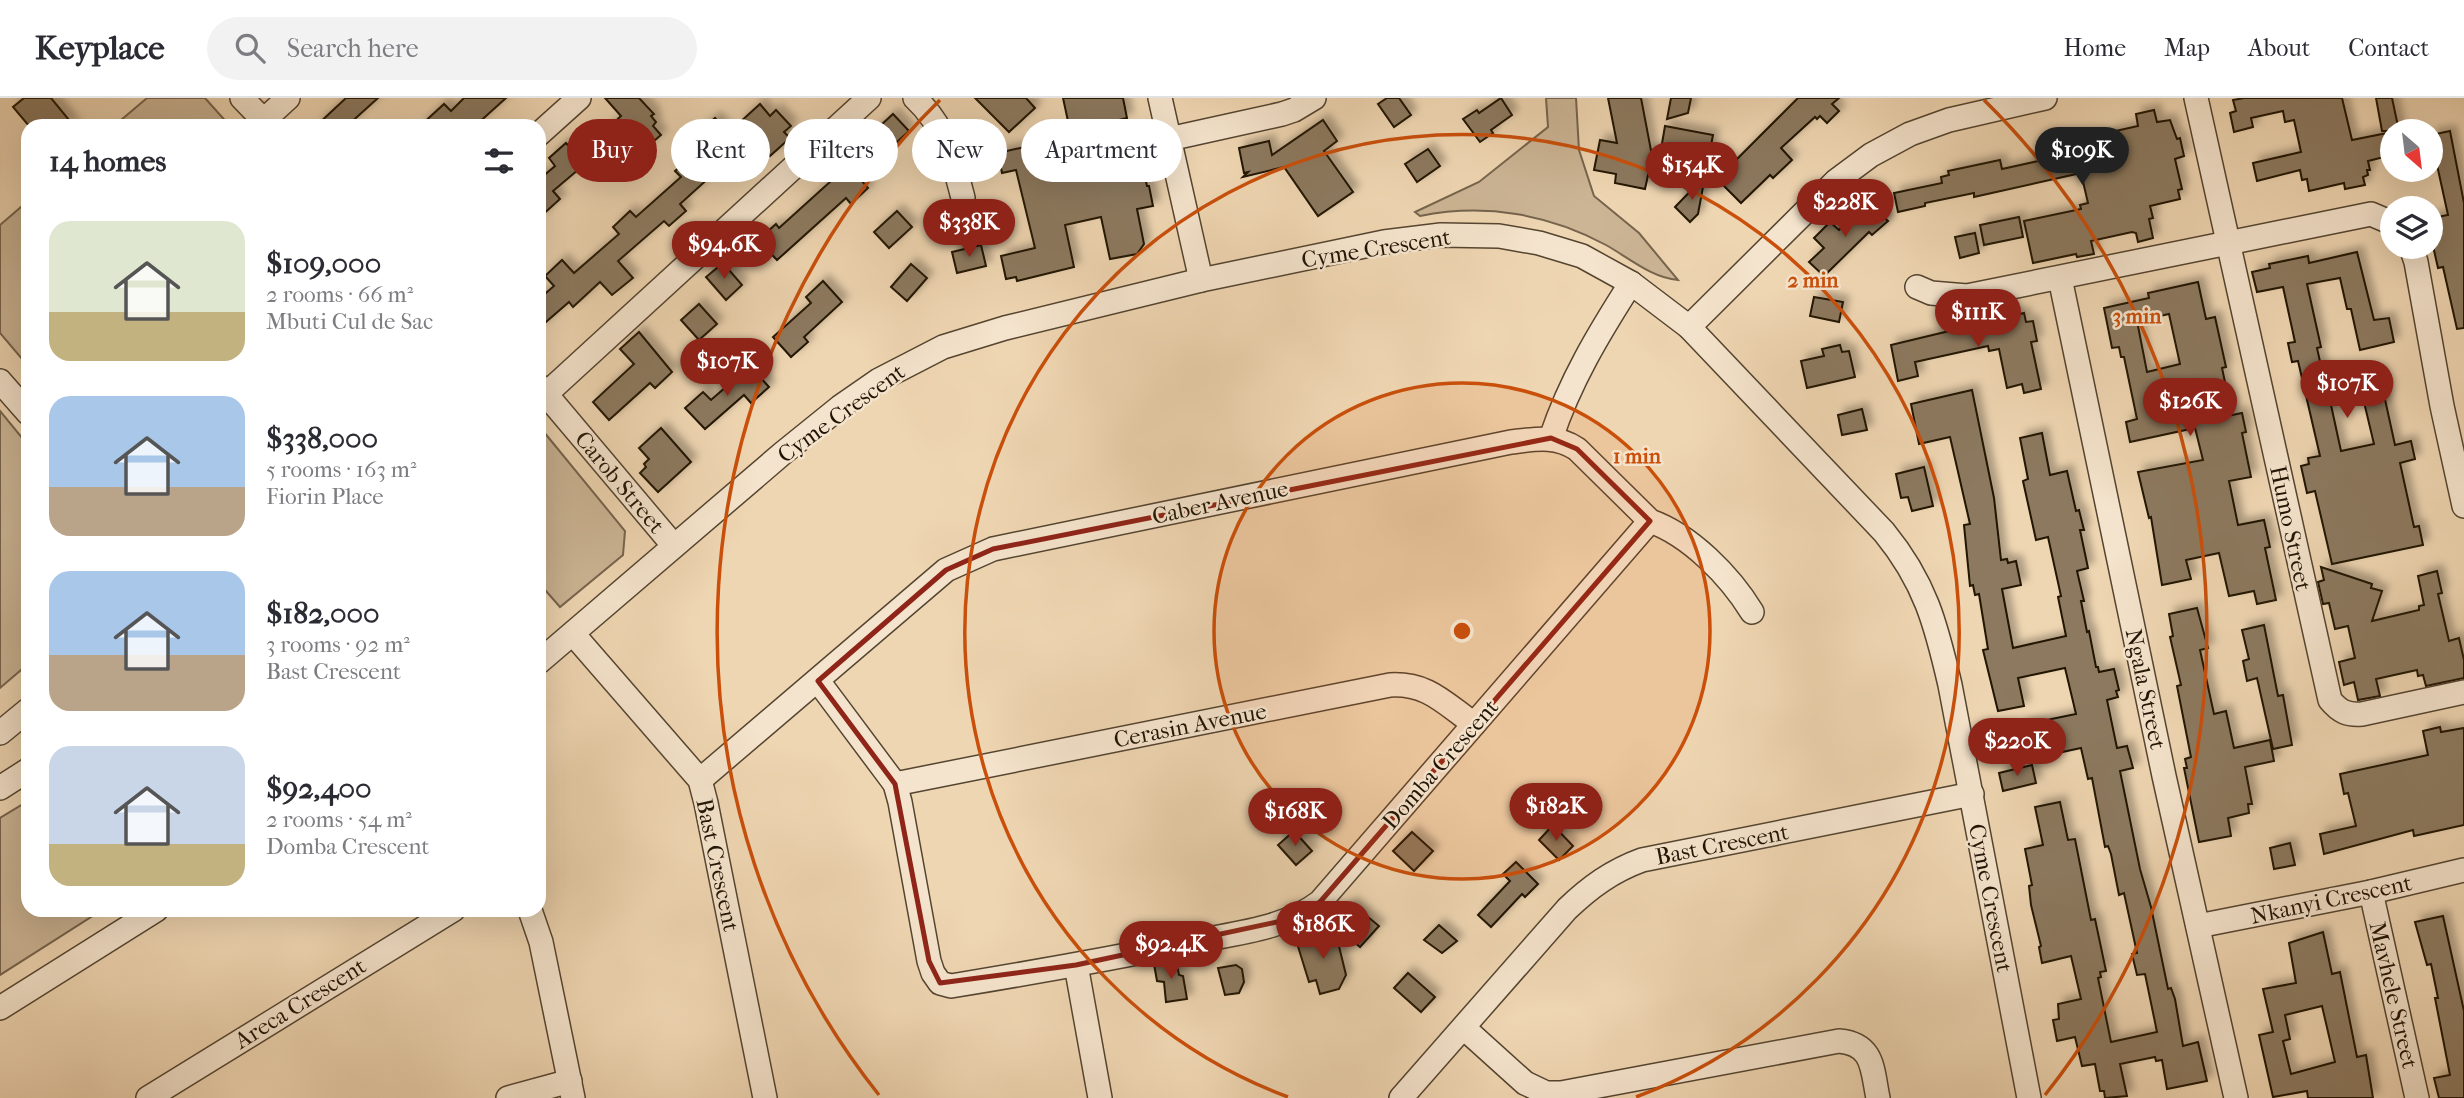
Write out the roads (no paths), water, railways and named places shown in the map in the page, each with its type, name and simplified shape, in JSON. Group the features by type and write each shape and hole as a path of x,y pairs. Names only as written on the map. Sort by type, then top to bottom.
{"street":[{"path":"242,98 262,119"},
{"path":"270,119 288,98"},
{"path":"546,128 579,98"},
{"path":"546,387 869,98"},
{"path":"915,98 937,122 946,139 963,198"},
{"path":"1160,98 1165,119"},
{"path":"1182,136 1282,114 1314,98"},
{"path":"1689,327 1836,181 1871,155 1910,134 1949,120 2045,98"},
{"name":"Humo Street","path":"2196,98 2330,700 2337,709 2348,715 2464,692"},
{"path":"1179,182 1201,281"},
{"path":"1917,287 1931,293 1967,296 2371,214 2380,218"},
{"name":"Cyme Crescent","path":"546,657 840,407 879,380 943,347 1005,328 1201,281 1384,242 1441,234 1499,236 1539,243 1582,256 1631,283 1689,327 1874,522 1904,557 1920,584 1937,629 1972,794 2029,1098"},
{"path":"2415,259 2442,406 2464,506"},
{"name":"Ngala Street","path":"2060,278 2236,1098"},
{"path":"1631,283 1582,363 1551,438 1567,442 1577,449 1650,521 1684,539 1738,590 1752,612"},
{"path":"0,381 21,405"},
{"name":"Carob Street","path":"546,394 674,546"},
{"name":"Caber Avenue","path":"700,780 946,570 993,549 1511,442 1551,438"},
{"name":"Domba Crescent","path":"818,681 895,784 901,802 929,961 940,983 951,986 1076,965 1272,925 1306,912 1320,902 1650,521"},
{"name":"Bast Crescent","path":"574,635 700,780 765,1098"},
{"name":"Cerasin Avenue","path":"895,784 1390,685 1407,684 1422,688 1475,724"},
{"path":"0,733 21,716"},
{"path":"0,788 21,774"},
{"name":"Bast Crescent","path":"1401,1098 1567,909 1598,882 1619,869 1642,860 1972,794"},
{"name":"Nkanyi Crescent","path":"2198,926 2371,892 2464,870"},
{"name":"Mavhele Street","path":"2371,892 2417,1098"},
{"path":"0,1008 145,917"},
{"name":"Areca Crescent","path":"148,1098 442,917"},
{"path":"508,1098 572,1090 541,942 532,917"},
{"path":"1076,965 1100,1098"},
{"path":"1464,1028 1525,1083 1546,1093 1562,1094 1839,1041 1853,1042 1865,1049 1871,1063 1878,1098"}]}
